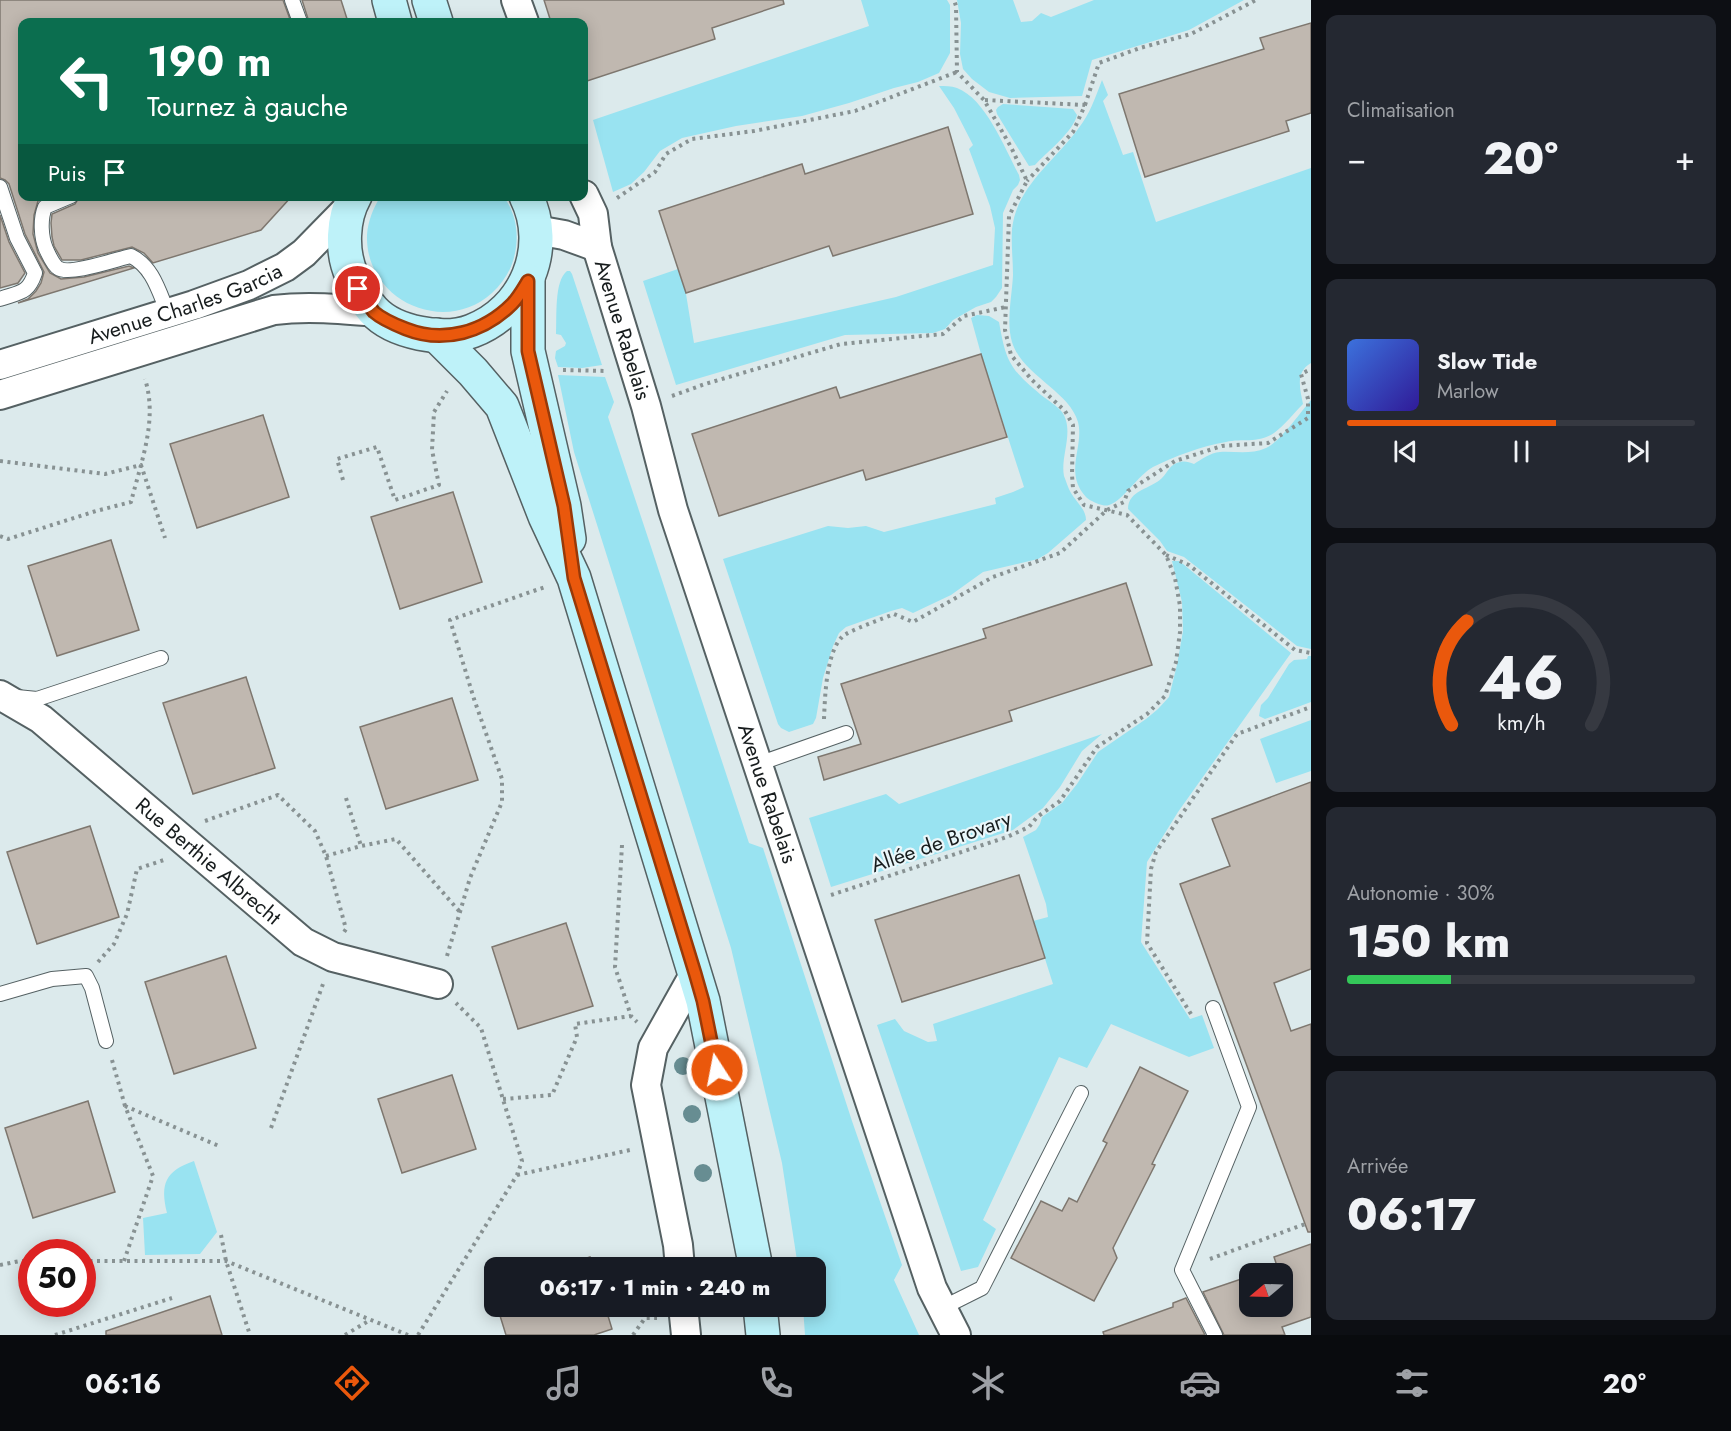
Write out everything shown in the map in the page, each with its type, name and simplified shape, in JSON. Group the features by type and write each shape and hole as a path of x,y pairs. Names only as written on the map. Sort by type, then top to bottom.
{"main road":[{"path":"389,0 394,18"},
{"path":"429,0 435,18"},
{"path":"353,201 344,236 348,266 358,289 375,312 394,325 419,334 445,336 470,332 490,322 513,303 528,281 536,256 536,230 527,201"},
{"path":"528,281 528,351 564,506 574,578"},
{"path":"435,335 473,372 502,406 545,516 574,578 695,973 705,1012 754,1257"},
{"path":"761,1317 763,1335"}],"street":[{"path":"516,0 523,18"},
{"name":"Avenue Charles Garcia","path":"0,365 168,313 249,285 285,267 304,253 353,201"},
{"name":"Avenue Rabelais","path":"588,204 597,247 646,406 673,510 932,1288 956,1335"},
{"name":"Avenue Rabelais","path":"536,230 564,235 597,247"},
{"name":"Avenue Charles Garcia","path":"0,395 274,310 317,308 375,312"},
{"name":"Rue Berthie Albrecht","path":"0,695 41,719 303,942 333,957 438,984"},
{"path":"679,1257 646,1085 653,1048 695,973"},
{"path":"684,1317 686,1335"}],"lane":[{"path":"292,0 299,18"},
{"path":"0,186 17,238 35,273 31,285 24,291 0,299"},
{"path":"59,201 45,207 41,216 44,245 58,269 70,272 131,256 142,261 152,276 168,313"},
{"path":"0,695 37,699 161,658"},
{"path":"758,764 846,733"},
{"path":"0,994 52,979 86,976 92,988 106,1041"},
{"path":"1213,1008 1249,1107 1182,1270 1215,1335"},
{"path":"942,1308 981,1288 1081,1093"}],"path":[{"path":"954,0 957,72 984,100 1011,147 1027,181"},
{"name":"Allée de Brovary","path":"805,904 1007,837 1029,827 1037,817 1060,801 1097,747 1147,714 1165,696 1176,662 1180,632 1180,606 1175,578 1166,555 1127,515 1084,505 1073,488 1071,475 1073,425 1065,411 1032,380 1011,355 1005,330 1009,216 1027,181 1073,132 1099,63 1140,48 1191,34 1256,0"},
{"path":"588,204 655,172 666,154 692,139 754,131 855,111 957,72"},
{"path":"984,100 1085,105"},
{"path":"646,406 705,384 841,344 943,334 964,316 1006,307"},
{"path":"0,536 8,538 131,502 145,451 151,418 147,386 136,352"},
{"path":"822,741 827,672 842,636 894,614 913,622 993,577 1060,553 1107,510 1124,502 1128,491 1175,461 1222,446 1269,443 1308,418 1308,399 1301,374 1311,369"},
{"path":"562,370 602,372"},
{"path":"344,480 337,459 377,447 395,500 438,485 432,450 434,412 450,386 473,372"},
{"path":"0,461 105,474 141,465"},
{"path":"141,465 165,538"},
{"path":"1166,555 1189,565 1295,650 1311,653"},
{"path":"418,1335 517,1175 522,1161 481,1028 438,984 470,878 501,802 502,779 450,620 574,578"},
{"path":"542,588 545,599"},
{"path":"1213,1008 1191,1014 1147,943 1151,869 1156,852 1238,734 1311,706"},
{"path":"86,976 114,944 128,914 137,869 184,841 278,795 315,831 326,856 346,928 333,957 271,1128"},
{"path":"346,798 361,846"},
{"path":"326,856 396,839 460,912"},
{"path":"503,1100 552,1095 577,1037 575,1024 631,1016 615,967 622,843"},
{"path":"106,1041 125,1106 153,1176 124,1261"},
{"path":"125,1106 219,1146"},
{"path":"517,1175 659,1144"},
{"path":"1182,1270 1305,1224"},
{"path":"221,1235 226,1261 250,1335"},
{"path":"0,1265 18,1261"},
{"path":"96,1261 226,1261 408,1335"},
{"path":"55,1335 172,1298"},
{"path":"345,1335 371,1319"}],"shaded area":[{"path":"861,0 947,0 950,5 950,53 939,73 918,82 802,116 736,126 682,138 660,151 644,172 631,184 613,192 593,120 869,26"},
{"path":"957,0 1013,0 1021,22 1032,21 1041,13 1051,17 1094,0 1244,0 1189,30 1092,60 1082,96 1010,98 989,92 963,69 960,54 961,23"},
{"path":"1102,80 1108,95 1103,101 1123,155 1133,152 1156,222 1311,168 1311,363 1303,371 1300,381 1303,404 1281,427 1268,436 1256,440 1232,441 1208,446 1179,455 1153,467 1120,499 1107,505 1100,505 1090,500 1077,483 1075,466 1079,439 1078,422 1065,401 1017,354 1009,326 1013,275 1012,229 1015,214 1029,187 1082,123 1092,106"},
{"path":"939,86 957,88 977,103 994,126 1019,175 1018,185 1013,190 1003,213 1002,288 996,297 991,302 976,307 953,320 945,329 933,333 845,335 676,385 643,281 678,269 686,294 694,343 896,297 993,265 995,228 990,206 969,149 973,145 954,108"},
{"path":"1003,104 1073,109 1077,115 1059,142 1035,165 1029,166 997,114 996,110"},
{"path":"378,201 506,201 514,217 517,239 512,264 507,275 492,293 473,306 452,311 431,311 411,305 393,294 379,278 370,258 367,235"},
{"path":"567,271 572,274 602,365 582,368 558,367 555,358 556,351 566,343 561,335 556,334 557,300 560,283"},
{"path":"977,315 989,316 999,322 1004,347 1011,364 1022,378 1062,412 1066,419 1064,476 1086,520 1038,559 983,572 951,595 913,613 902,608 846,627 839,633 833,646 813,724 789,732 778,724 723,559 828,526 848,528 866,526 884,532 996,504 995,498 1024,487 971,318"},
{"path":"558,375 605,377 614,402 608,417 749,843 763,848 852,1121 902,1265 894,1280 919,1335 805,1335 804,1317 826,1317 826,1257 796,1257 782,1163 731,948 574,452"},
{"path":"1311,400 1311,649 1297,646 1184,557 1167,551 1128,509 1129,503 1136,494 1157,482 1171,466 1177,463 1194,464 1206,456 1220,452 1254,451 1272,445"},
{"path":"1172,561 1179,561 1183,564 1291,653 1178,812 1147,862 1141,942 1190,1019 1202,1015 1214,1048 1189,1057 1111,1024 1087,1068 1059,1057 983,1220 996,1229 978,1267 961,1271 877,1025 895,1019 904,1031 928,1042 937,1041 933,1024 1053,984 1033,921 1048,917 1046,904 1023,837 1036,830 1042,817 1062,803 1098,752 1146,719 1169,697 1183,631 1182,602"},
{"path":"1311,656 1311,702 1265,719 1259,716 1261,705 1268,698 1289,664 1294,660 1307,659"},
{"path":"1311,720 1311,771 1276,783 1260,739"},
{"path":"1102,734 1082,751 1060,787 1043,808 1013,830 831,887 809,818 886,794 899,804"},
{"path":"194,1161 217,1232 200,1254 145,1255 143,1218 167,1213 164,1194 167,1180 177,1169"}],"building":[{"path":"0,0 283,0 290,18 18,18 18,201 38,201 34,215 33,234 38,253 50,273 61,279 84,277 129,266 134,268 18,303 28,299 36,291 44,272 25,234 9,184 0,178"},
{"path":"302,0 341,0 347,18 308,18"},
{"path":"544,0 783,0 784,4 712,28 715,39 588,81 588,18 550,18"},
{"path":"1311,23 1311,113 1286,121 1289,131 1145,177 1119,94 1264,49 1260,38"},
{"path":"948,127 973,214 833,256 829,246 686,293 659,211 802,164 805,174"},
{"path":"77,201 287,201 261,230 153,263 144,253 132,247 81,260 62,260 52,237 52,214"},
{"path":"0,215 9,242 25,273 18,283 0,288"},
{"path":"981,354 1007,437 866,480 863,470 719,516 692,434 836,387 840,398"},
{"path":"263,415 289,497 197,528 170,444"},
{"path":"453,492 482,582 400,609 371,517"},
{"path":"111,540 139,630 57,656 28,566"},
{"path":"1126,583 1152,665 1009,711 1012,721 824,780 818,757 861,744 841,684 986,638 983,629"},
{"path":"246,677 275,768 193,794 163,703"},
{"path":"452,698 478,780 386,809 360,727"},
{"path":"1311,782 1311,969 1274,983 1291,1031 1311,1024 1311,1232 1308,1232 1180,884 1230,866 1212,819"},
{"path":"90,826 119,917 37,944 7,852"},
{"path":"1019,875 1045,958 902,1002 875,920"},
{"path":"566,923 593,1006 518,1029 492,947"},
{"path":"226,956 256,1048 174,1074 145,982"},
{"path":"1140,1067 1188,1091 1152,1164 1155,1165 1113,1248 1117,1258 1094,1301 1011,1258 1041,1201 1062,1211 1069,1198 1077,1202 1107,1143 1103,1141"},
{"path":"452,1075 476,1149 402,1173 378,1099"},
{"path":"88,1101 115,1192 33,1218 5,1128"},
{"path":"1311,1244 1311,1317 1282,1327 1285,1335 1224,1335 1203,1292 1239,1280 1239,1317 1293,1317 1293,1263 1276,1263 1274,1257"},
{"path":"210,1296 222,1335 106,1335 106,1331"},
{"path":"1186,1298 1205,1335 1104,1335 1103,1332 1173,1307 1173,1303"},
{"path":"500,1317 608,1317 612,1329 594,1335 506,1335"}],"route":[{"path":"358,289 375,312 394,325 419,334 445,336 470,332 490,322 513,303 528,281 528,351 564,506 574,578 695,973 717,1070"}]}
